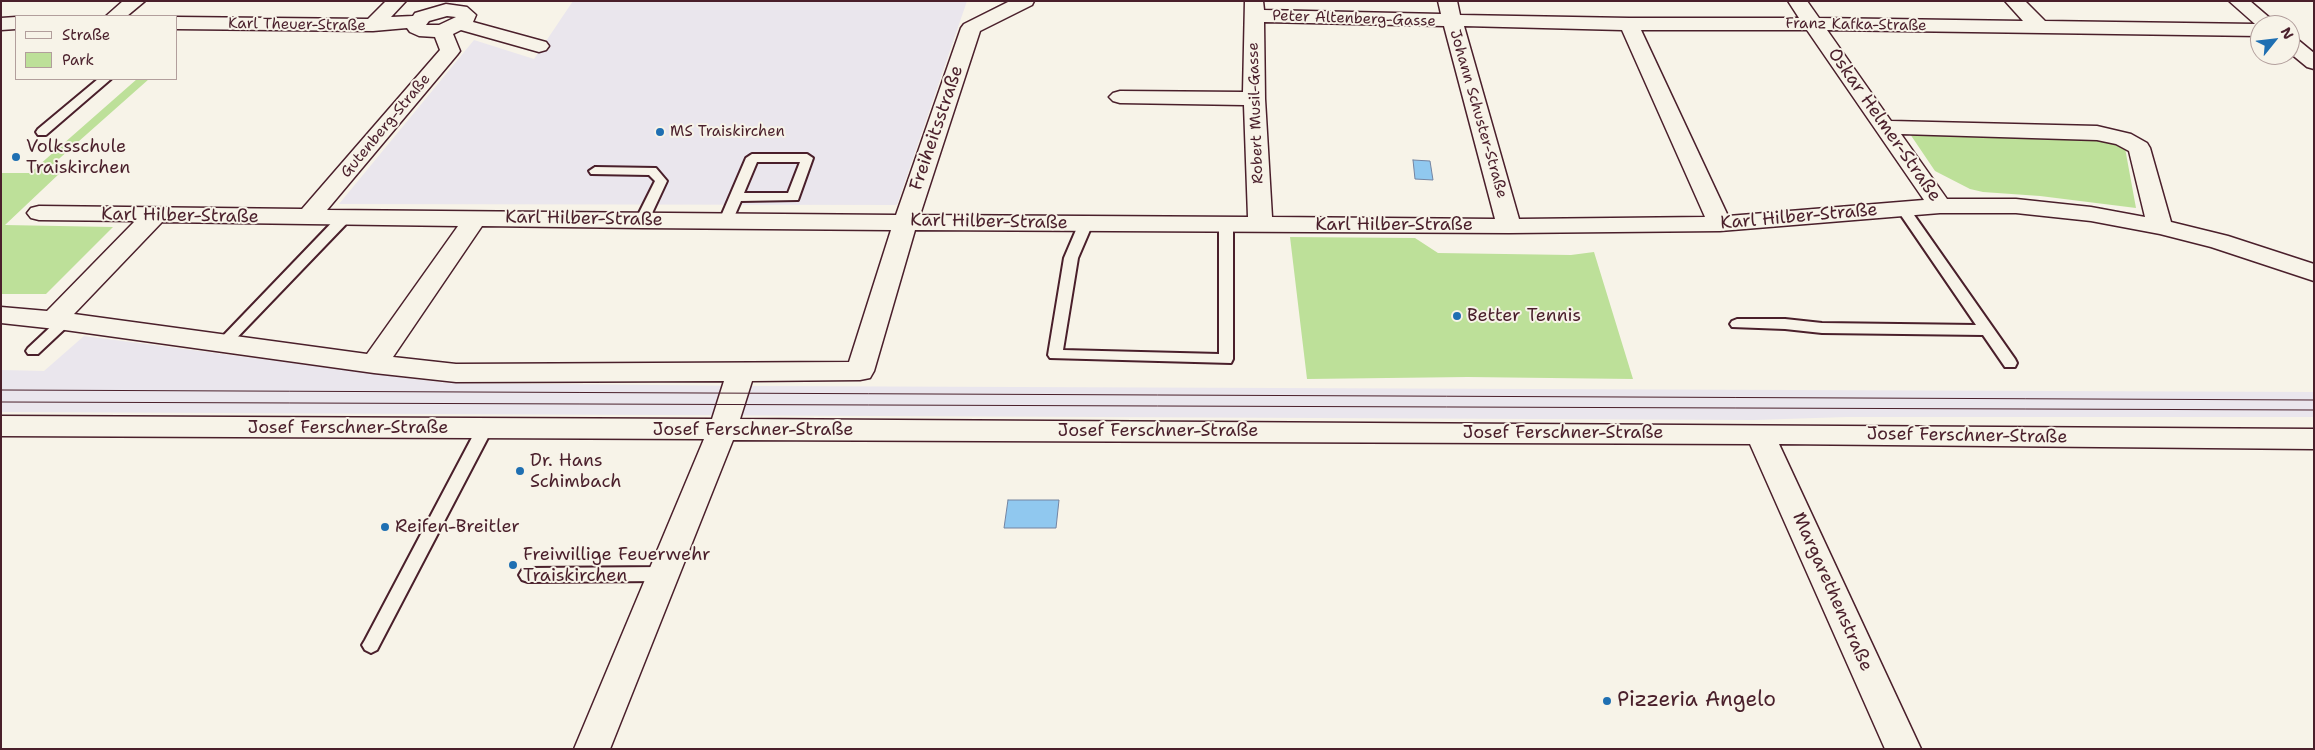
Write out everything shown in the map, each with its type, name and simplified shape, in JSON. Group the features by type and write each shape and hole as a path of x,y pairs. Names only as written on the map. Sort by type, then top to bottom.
{"street":[{"path":"116,15 136,1"},
{"path":"374,25 397,1"},
{"path":"417,21 417,28 421,30 454,22 479,1"},
{"name":"Freiheitsstraße","path":"741,372 860,371 906,221 971,28 1025,1"},
{"name":"Oskar Helmer-Straße","path":"1797,1 1883,127 1940,206 2016,206 2090,214 2160,227 2219,241 2314,273"},
{"path":"2014,1 2040,27"},
{"path":"2238,1 2256,15"},
{"name":"Peter Altenberg-Gasse","path":"1254,9 1450,11"},
{"name":"Robert Musil-Gasse","path":"1254,9 1254,99 1260,225"},
{"name":"Karl Theuer-Straße","path":"178,24 374,25 417,21 437,11 454,22"},
{"name":"Franz Kafka-Straße","path":"1450,11 1629,24 1813,24 2250,30"},
{"name":"Johann Schuster-Straße","path":"1450,11 1509,226"},
{"path":"454,22 539,46"},
{"name":"Gutenberg-Straße","path":"308,217 450,51 454,22"},
{"path":"1,24 15,24"},
{"path":"1629,24 1720,224"},
{"path":"2300,51 2314,63"},
{"path":"1120,97 1254,99"},
{"path":"1883,127 2097,133 2123,139 2139,148 2160,227"},
{"name":"Karl Hilber-Straße","path":"38,214 642,221 906,221 1509,226 1720,224 1940,206"},
{"path":"59,320 154,216"},
{"path":"374,364 476,218"},
{"path":"1,315 59,320 374,364 456,373 741,372 722,429 592,749"},
{"name":"Josef Ferschner-Straße","path":"1,426 1760,434 2314,439"},
{"name":"Margarethenstraße","path":"1760,434 1903,749"}],"lane":[{"path":"42,132 104,80"},
{"path":"726,221 752,158 807,158 793,197 736,197"},
{"path":"595,170 652,170 661,181 642,221"},
{"path":"1902,208 2010,364"},
{"path":"224,343 345,217"},
{"path":"1086,223 1071,258 1055,355 1226,359 1226,225"},
{"path":"33,351 59,320"},
{"path":"1737,324 1785,324 1822,328 1987,330"},
{"path":"371,645 485,428"},
{"path":"528,575 663,574"}],"shaded area":[{"name":"MS Traiskirchen","path":"573,1 967,1 897,205 339,204 474,40 534,59"},
{"path":"84,336 447,383 757,386 2314,392 2314,417 1846,417 1754,420 1,412 1,370 44,371"}],"green space":[{"path":"136,80 148,80 43,173 60,173 5,225 113,227 46,294 1,294 1,173 30,173"},
{"path":"1910,134 2083,137 2103,140 2125,148 2136,208 2040,196 1983,192 1970,189 1935,171"},
{"name":"Better Tennis","path":"1290,237 1415,238 1438,253 1571,255 1594,252 1633,379 1468,377 1307,379"}],"water":[{"path":"1413,160 1430,161 1433,180 1415,179"},
{"path":"1008,500 1059,500 1056,528 1004,528"}],"tram line":[{"path":"1,390 2314,400"},
{"path":"1,402 2314,410"}],"place":[{"name":"MS Traiskirchen","path":"660,132"},
{"name":"Volksschule Traiskirchen","path":"16,157"},
{"name":"Better Tennis","path":"1457,316"},
{"name":"Dr. Hans Schimbach","path":"520,471"},
{"name":"Reifen-Breitler","path":"385,527"},
{"name":"Freiwillige Feuerwehr Traiskirchen","path":"513,565"},
{"name":"Pizzeria Angelo","path":"1607,701"}]}
